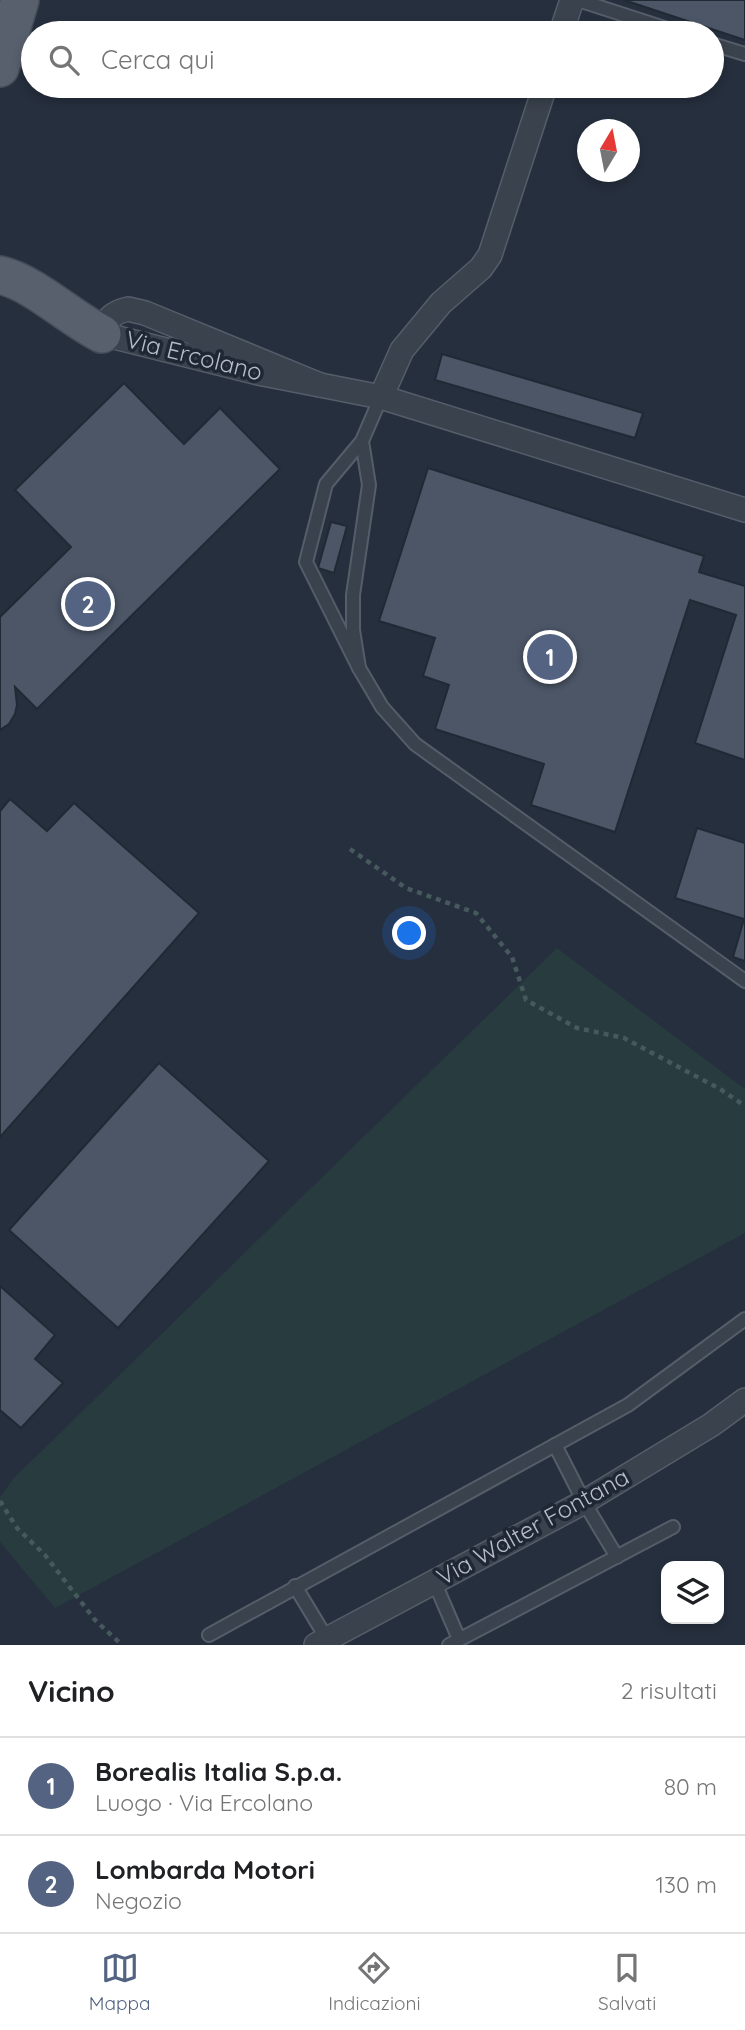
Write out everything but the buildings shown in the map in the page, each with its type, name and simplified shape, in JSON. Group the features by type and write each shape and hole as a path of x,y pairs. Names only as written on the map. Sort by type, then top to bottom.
{"main road":[{"path":"0,68 20,0"},
{"path":"0,275 15,279 102,334"}],"street":[{"path":"565,21 572,0"},
{"path":"381,397 402,350 442,303 481,268 490,255 541,98"},
{"name":"Via Ercolano","path":"320,384 145,313 128,309 116,312 106,320 102,334 258,373 381,397 745,510"},
{"name":"Via Walter Fontana","path":"322,1642 584,1502 711,1425 745,1400"}],"lane":[{"path":"578,0 643,21"},
{"path":"724,48 745,54"},
{"path":"381,397 362,442 326,484 306,562 359,668 382,707 415,744 745,981"},
{"path":"359,668 353,630 354,595 369,485 362,442"},
{"path":"209,1635 628,1405 745,1319"},
{"path":"555,1445 617,1558"},
{"path":"434,1580 454,1642 673,1527"},
{"path":"295,1586 322,1642"}],"path":[{"path":"351,849 406,888 476,913 512,957 526,1000 578,1028 624,1038 720,1088 745,1106"},
{"path":"0,1501 17,1528 45,1555 95,1620 122,1645"}],"green space":[{"path":"557,948 745,1089 745,1233 55,1608 0,1542 0,1497 13,1479"}],"place":[{"name":"Lombarda Motori","path":"88,604"},
{"name":"Borealis Italia S.p.a.","path":"550,657"}]}
